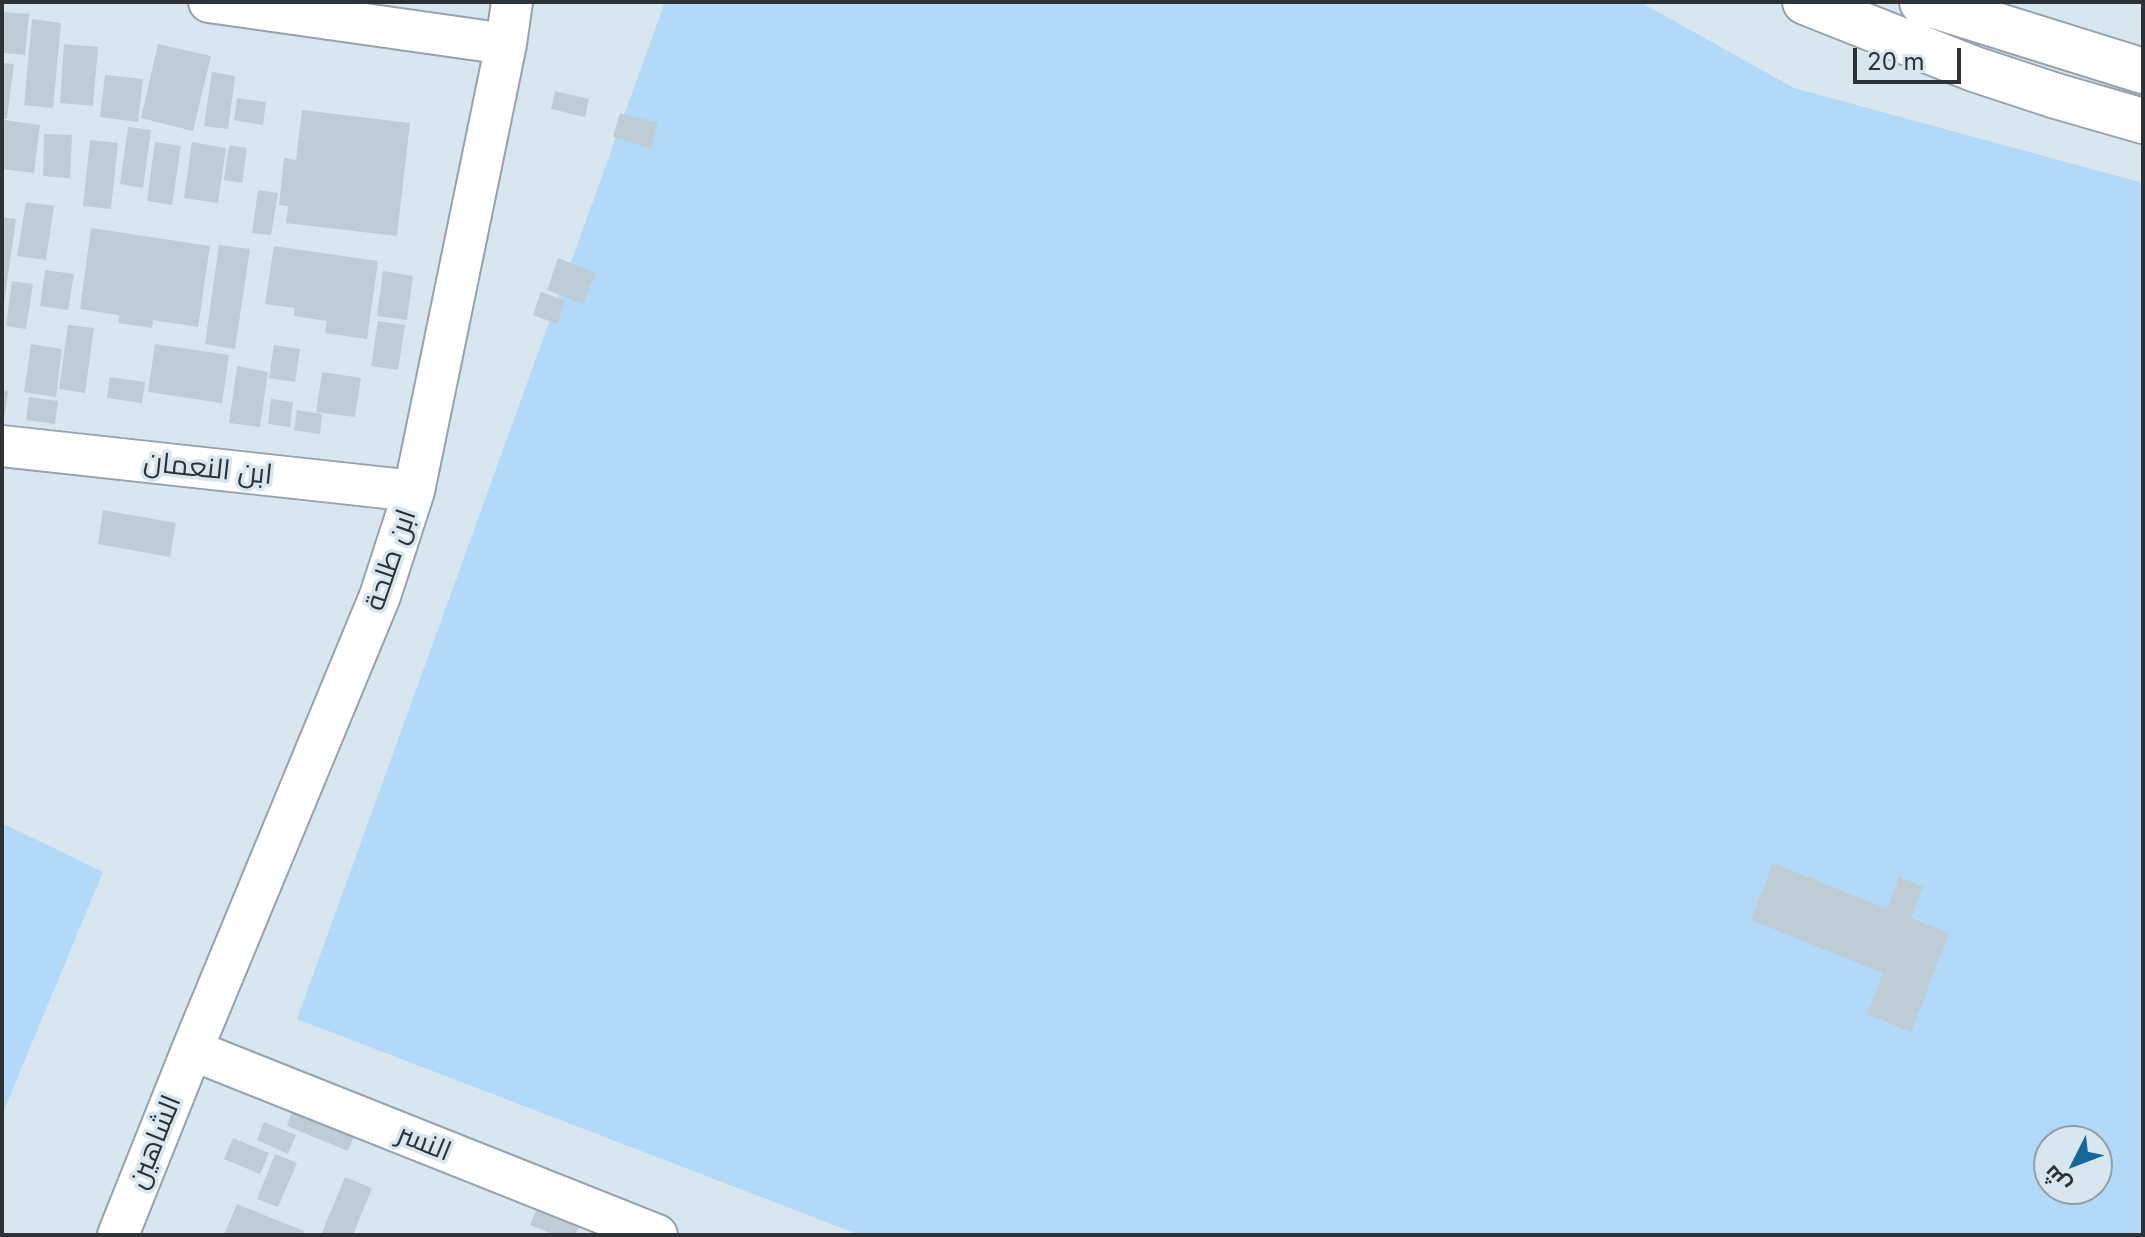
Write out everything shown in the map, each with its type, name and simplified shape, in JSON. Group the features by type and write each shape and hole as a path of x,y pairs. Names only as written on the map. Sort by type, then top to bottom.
{"street":[{"path":"209,2 506,44"},
{"name":"ابن طلحة","path":"192,1050 380,596 414,491 512,2"},
{"path":"1805,2 1974,69 2056,96 2143,119"},
{"path":"1922,2 2143,72 2137,81 2134,103 2143,119"},
{"name":"ابن النعمان","path":"2,446 414,491"},
{"name":"الشاهين","path":"118,1235 192,1050"},
{"name":"النسر","path":"192,1050 657,1235"}],"shaded area":[{"path":"665,2 1640,2 1794,88 2143,183 2143,1235 860,1235 297,1019"},
{"path":"2,823 103,872 2,1115"}],"building":[{"path":"2,12 29,14 25,55 2,53"},
{"path":"32,19 61,23 53,108 24,105"},
{"path":"64,44 98,47 93,106 60,103"},
{"path":"158,44 211,56 193,131 141,118"},
{"path":"2,63 14,64 7,119 2,119"},
{"path":"212,72 235,76 228,129 204,126"},
{"path":"105,75 143,79 138,122 100,117"},
{"path":"555,91 589,99 585,117 551,109"},
{"path":"237,98 266,102 263,125 234,120"},
{"path":"302,110 410,123 397,236 286,223 288,206 279,205 284,158 296,160"},
{"path":"620,113 658,123 651,148 613,137"},
{"path":"4,120 40,125 34,173 2,169"},
{"path":"128,127 151,130 143,188 120,184"},
{"path":"44,134 72,135 70,178 43,176"},
{"path":"90,140 118,143 111,209 83,206"},
{"path":"155,142 181,146 172,205 147,201"},
{"path":"192,142 226,148 218,203 184,198"},
{"path":"229,145 247,148 242,183 224,180"},
{"path":"258,190 278,193 271,235 252,233"},
{"path":"26,202 54,206 46,260 17,256"},
{"path":"2,217 16,219 4,303 2,302"},
{"path":"91,228 210,246 198,327 153,320 152,328 118,323 119,315 80,309"},
{"path":"219,245 250,249 235,349 205,344"},
{"path":"274,246 378,261 367,339 325,333 327,321 294,316 295,308 265,304"},
{"path":"558,258 595,273 583,304 547,290"},
{"path":"45,270 74,274 68,310 40,306"},
{"path":"383,271 413,276 407,320 377,316"},
{"path":"12,281 33,284 26,329 6,326"},
{"path":"541,292 565,301 557,324 533,315"},
{"path":"378,321 405,325 398,370 371,366"},
{"path":"68,325 94,328 85,393 59,389"},
{"path":"31,344 62,349 56,397 24,392"},
{"path":"155,344 229,355 222,403 148,392"},
{"path":"274,345 300,349 295,382 269,378"},
{"path":"237,366 268,372 260,427 229,423"},
{"path":"322,372 361,378 355,417 316,412"},
{"path":"110,377 145,382 142,403 107,398"},
{"path":"2,390 8,391 4,419 2,419"},
{"path":"29,397 58,401 55,424 26,420"},
{"path":"271,399 293,402 290,427 268,424"},
{"path":"297,410 322,414 320,434 294,430"},
{"path":"103,510 176,523 170,557 98,544"},
{"path":"1773,863 1887,909 1899,877 1923,886 1911,918 1949,933 1911,1032 1867,1014 1883,973 1751,920"},
{"path":"292,1111 354,1136 348,1151 287,1126"},
{"path":"264,1122 296,1135 288,1154 257,1140"},
{"path":"233,1138 269,1153 260,1174 224,1159"},
{"path":"275,1154 297,1163 278,1207 257,1199"},
{"path":"345,1177 372,1188 353,1235 321,1235"},
{"path":"237,1204 304,1231 302,1235 224,1235"},
{"path":"538,1206 580,1224 576,1235 556,1235 530,1225"}]}
